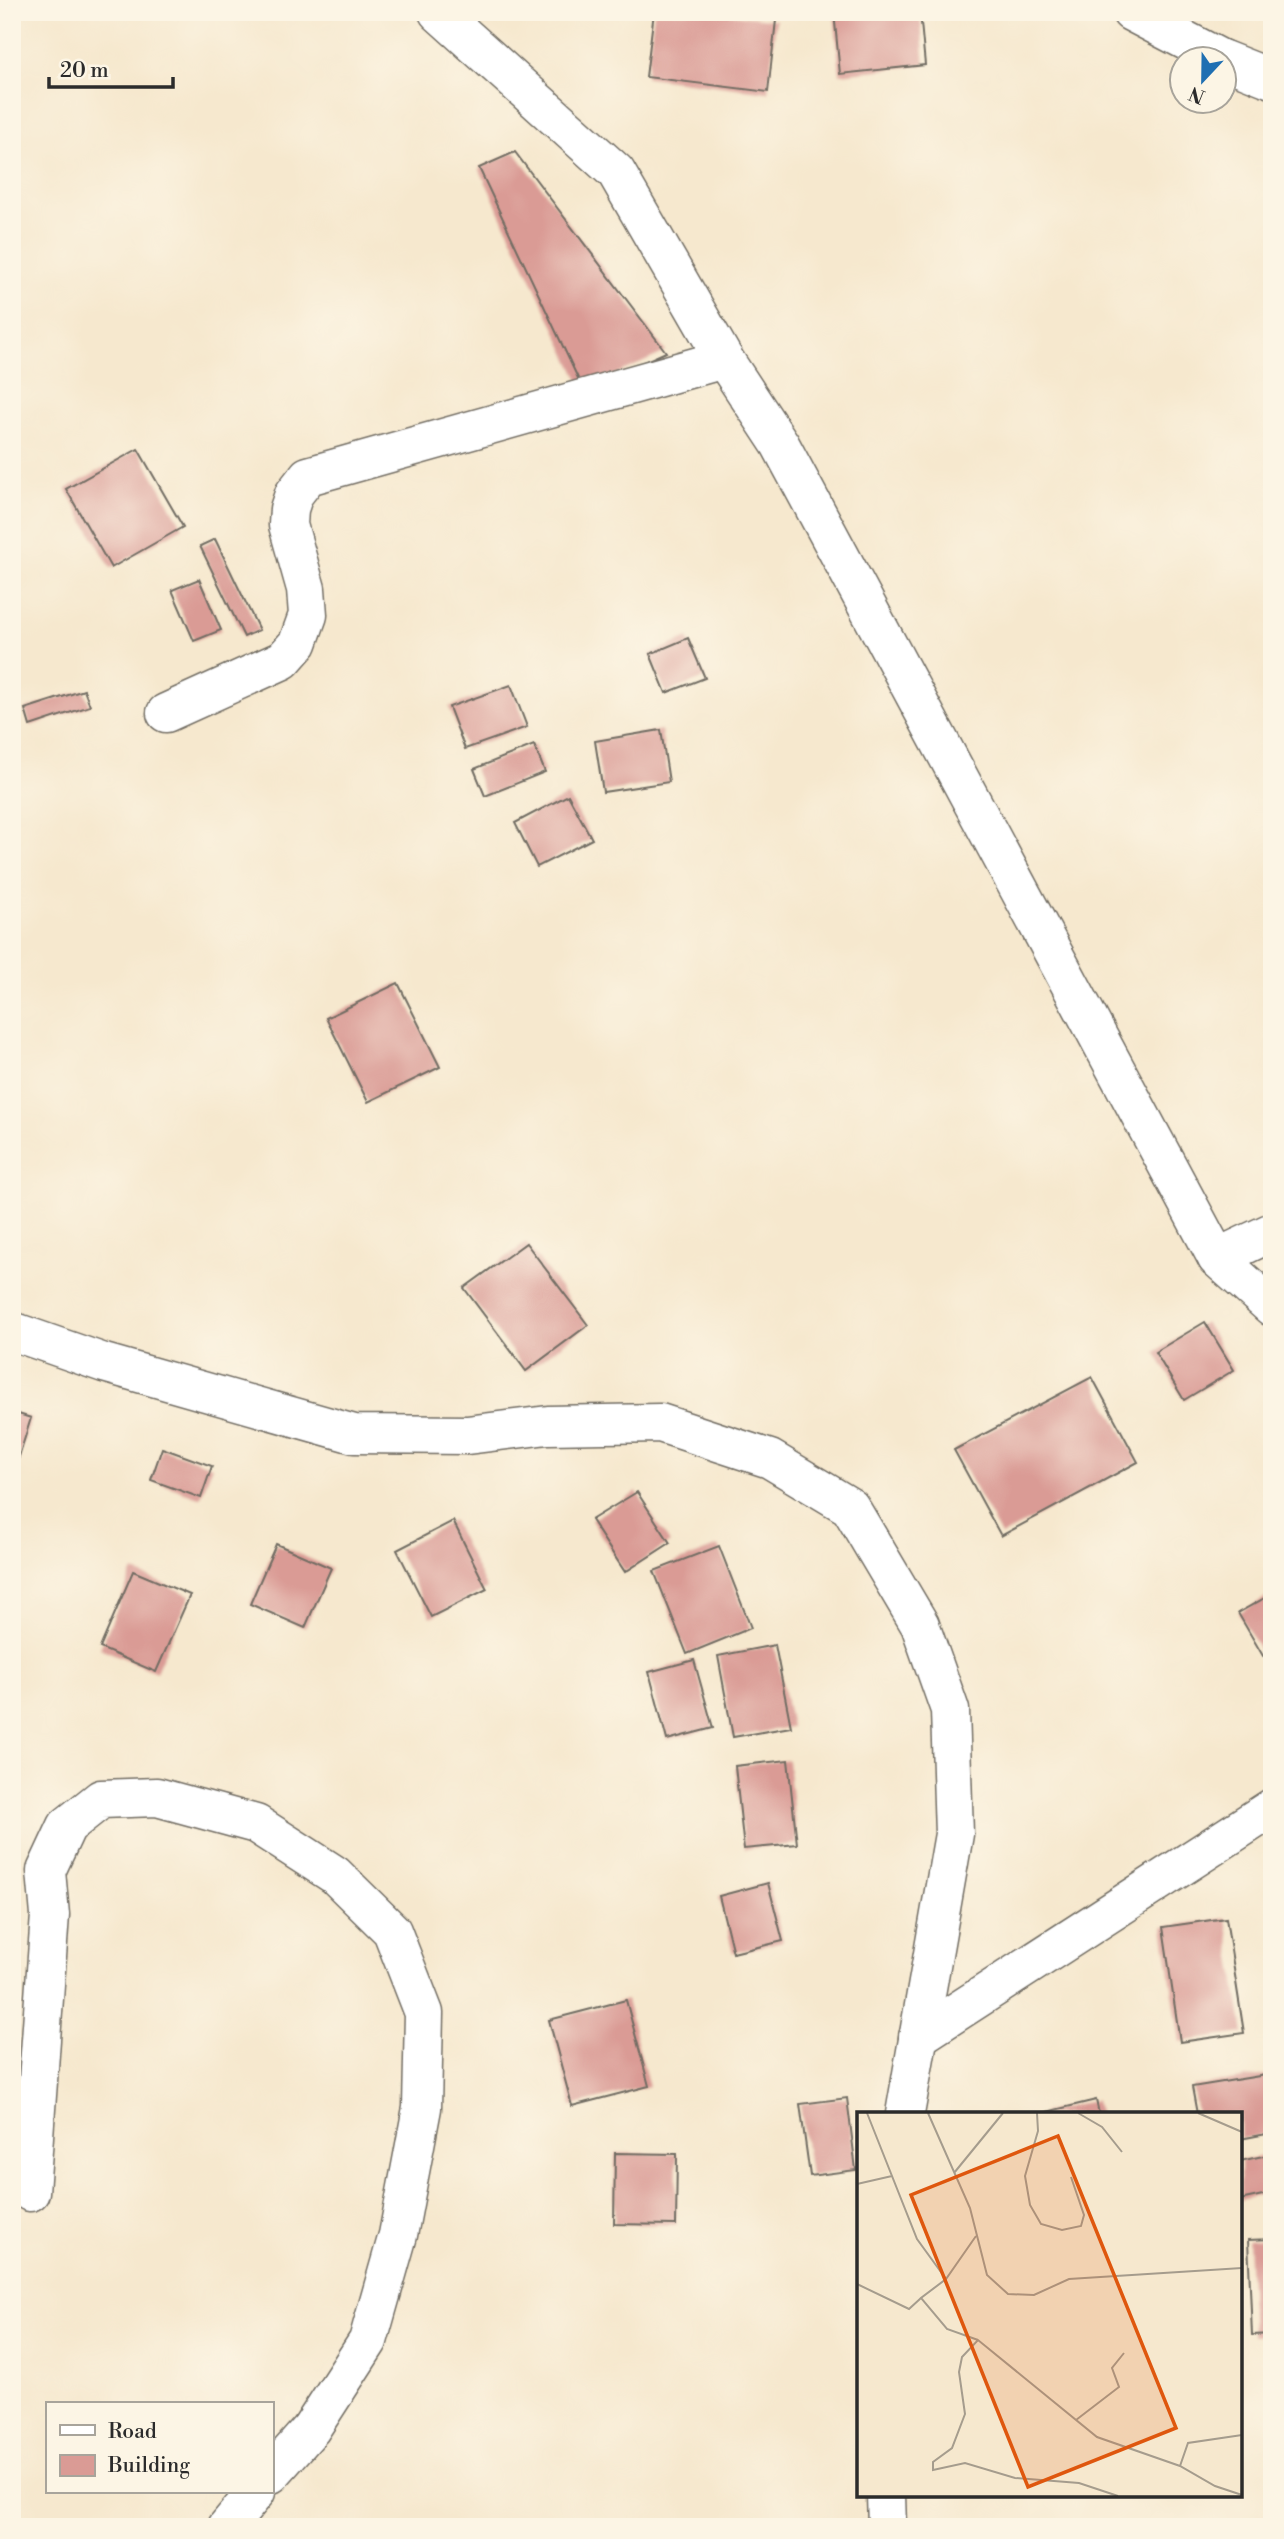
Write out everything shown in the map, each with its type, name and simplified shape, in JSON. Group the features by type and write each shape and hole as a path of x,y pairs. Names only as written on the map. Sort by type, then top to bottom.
{"street":[{"path":"438,12 616,172 724,359 780,444 1217,1258 1272,1307"},
{"path":"1131,12 1197,46"},
{"path":"1238,66 1272,79"},
{"path":"166,713 283,660 298,643 308,615 306,589 288,524 294,494 308,476 724,359"},
{"path":"1217,1258 1272,1232"},
{"path":"12,1331 104,1363 354,1434 467,1435 548,1425 660,1423 770,1459 850,1507 920,1625 950,1710 954,1834 905,2112"},
{"path":"30,2192 50,1915 46,1871 67,1826 101,1799 157,1797 256,1824 335,1875 392,1931 424,2013 422,2108 398,2235 368,2342 311,2429 273,2472"},
{"path":"918,2037 1271,1810"},
{"path":"227,2527 254,2494"},
{"path":"886,2497 887,2527"}],"building":[{"path":"654,12 713,12 776,20 768,92 646,77"},
{"path":"834,12 920,12 925,65 840,74"},
{"path":"515,152 666,352 583,389 479,168"},
{"path":"138,449 183,527 111,568 66,489"},
{"path":"215,539 259,630 244,637 200,546"},
{"path":"199,579 221,630 194,641 172,590"},
{"path":"688,638 705,678 666,693 650,654"},
{"path":"511,685 527,727 465,749 449,707"},
{"path":"84,690 90,706 30,726 25,709"},
{"path":"661,730 669,782 603,792 595,741"},
{"path":"534,745 545,772 485,796 474,769"},
{"path":"568,795 592,839 537,867 515,823"},
{"path":"398,983 440,1067 368,1102 326,1018"},
{"path":"526,1243 588,1325 526,1371 464,1288"},
{"path":"1205,1322 1234,1370 1184,1400 1155,1352"},
{"path":"1092,1377 1138,1462 1001,1536 954,1450"},
{"path":"12,1412 31,1418 16,1466 12,1464"},
{"path":"162,1448 212,1466 201,1498 151,1480"},
{"path":"637,1492 670,1543 625,1572 591,1520"},
{"path":"453,1521 487,1589 431,1617 397,1550"},
{"path":"276,1544 331,1568 305,1628 250,1604"},
{"path":"719,1546 751,1628 687,1654 654,1571"},
{"path":"133,1571 190,1595 156,1672 100,1648"},
{"path":"1272,1594 1272,1651 1263,1656 1238,1613"},
{"path":"775,1645 791,1727 733,1737 718,1656"},
{"path":"694,1660 713,1728 667,1740 649,1672"},
{"path":"788,1760 797,1844 744,1849 735,1766"},
{"path":"768,1883 783,1941 733,1953 719,1896"},
{"path":"1226,1918 1244,2033 1180,2042 1163,1927"},
{"path":"626,2000 649,2086 572,2106 549,2020"},
{"path":"1272,2074 1272,2133 1242,2139 1242,2112 1197,2112 1192,2087"},
{"path":"847,2098 856,2170 810,2176 800,2104"},
{"path":"1096,2100 1099,2112 1046,2112"},
{"path":"615,2153 677,2154 676,2225 614,2224"},
{"path":"1272,2154 1272,2193 1242,2200 1242,2161"},
{"path":"1272,2239 1272,2334 1252,2335 1248,2240"}]}
